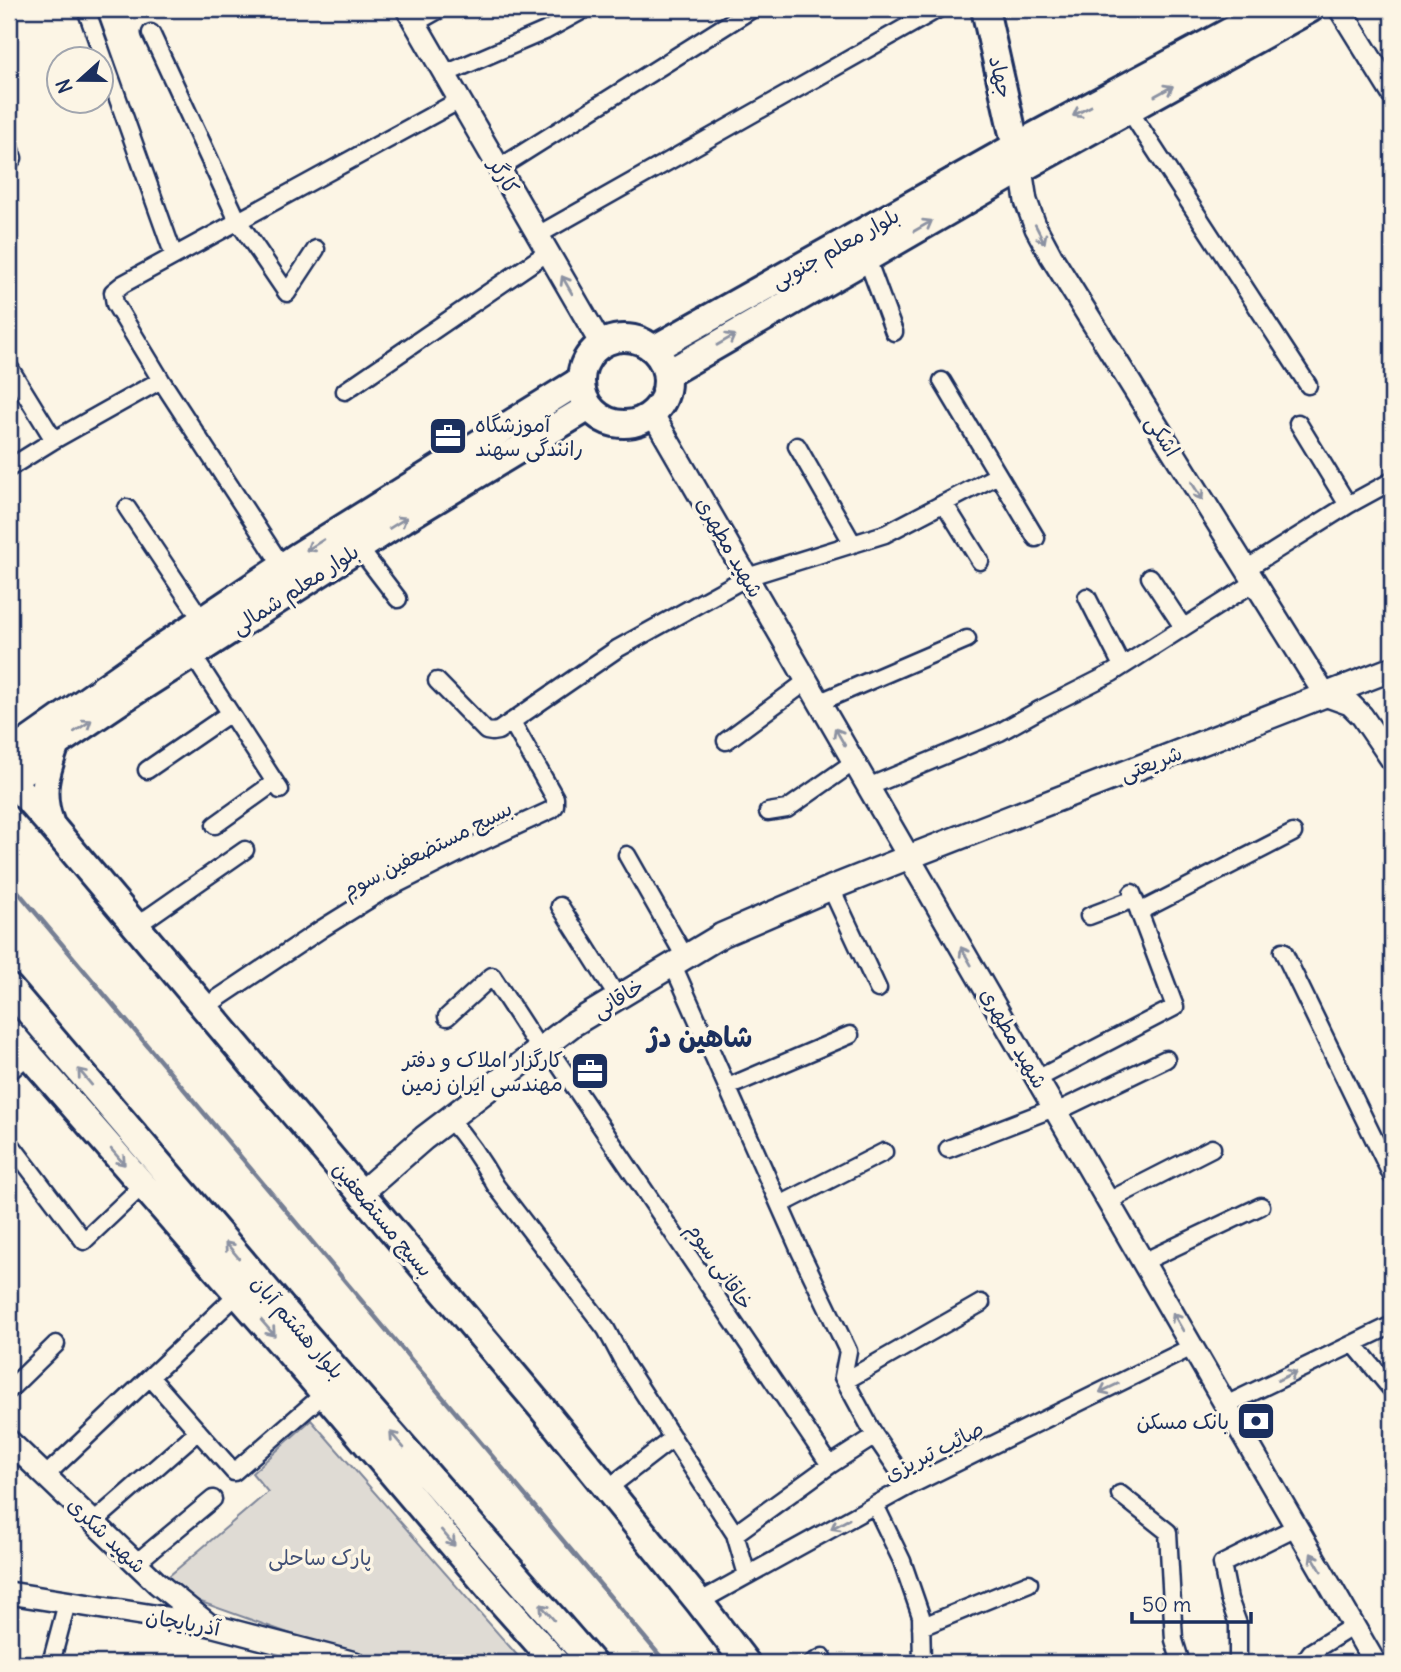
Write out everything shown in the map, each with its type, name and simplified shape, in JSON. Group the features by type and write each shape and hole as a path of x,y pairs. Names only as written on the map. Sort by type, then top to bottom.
{"main road":[{"name":"جهاد","path":"985,9 1019,158"},
{"name":"بلوار معلم جنوبی","path":"654,349 1019,158 1272,9"},
{"name":"بلوار معلم جنوبی","path":"667,374 867,259 1019,158 1129,110 1310,9"},
{"path":"628,337 642,341 654,349 667,374 662,402 652,413 641,421 612,423 589,407 580,380 583,366 590,354 601,344 614,338 628,337"},
{"name":"بلوار معلم شمالی","path":"9,774 56,744 164,659 202,620 282,566 580,380"},
{"name":"بلوار معلم شمالی","path":"9,774 164,659 192,654 589,407"},
{"name":"شریعتی","path":"909,857 1392,669"},
{"path":"51,824 46,812 43,786 56,744"},
{"name":"بسیج مستضعفین","path":"9,774 541,1407 746,1663"},
{"name":"خاقانی","path":"361,1193 424,1138 572,1026 722,935 909,857"},
{"name":"بلوار هشتم آبان","path":"9,988 247,1286 436,1504 556,1663"},
{"name":"بلوار هشتم آبان","path":"9,1032 19,1063 247,1286 324,1393 592,1663"}],"street":[{"path":"86,9 174,256"},
{"path":"411,16 440,9"},
{"path":"445,74 545,31 585,9"},
{"path":"499,168 752,9"},
{"path":"345,391 543,243 758,110 938,9"},
{"path":"1340,9 1392,93"},
{"name":"کارگر","path":"411,16 601,344"},
{"path":"151,33 238,221 288,293 316,249"},
{"path":"282,566 161,380 115,304 113,292 123,284 460,100"},
{"path":"1129,110 1308,385"},
{"path":"9,147 13,158 9,161"},
{"name":"اشکی","path":"1019,158 1026,201 1046,247 1325,695"},
{"path":"867,259 894,332"},
{"path":"9,367 54,440"},
{"path":"9,468 161,380"},
{"path":"942,382 1036,538"},
{"name":"شهید مطهری","path":"652,413 1375,1663"},
{"path":"1297,423 1348,505"},
{"path":"797,446 853,544"},
{"path":"438,681 486,731 498,731 617,649 747,577 885,534 998,475"},
{"path":"869,787 1000,732 1122,666 1183,626 1348,505 1392,481"},
{"path":"944,503 980,561"},
{"path":"127,508 202,620"},
{"path":"359,548 398,600"},
{"path":"1150,577 1183,626"},
{"path":"1087,597 1122,666"},
{"path":"820,702 967,639"},
{"path":"192,654 277,786 215,825"},
{"path":"726,741 807,681"},
{"path":"1325,695 1350,704 1362,716 1392,760"},
{"path":"147,770 230,713"},
{"name":"بسیج مستضعفین سوم","path":"205,1007 381,892 551,810 555,806 555,798 512,722"},
{"path":"768,812 787,809 854,762"},
{"path":"1089,916 1135,901 1293,833"},
{"path":"136,926 245,850"},
{"path":"627,855 679,961 728,1087 848,1351 843,1377 875,1436 909,1486"},
{"path":"831,888 878,989"},
{"path":"1037,1079 1175,1007 1135,901"},
{"path":"560,906 618,998"},
{"path":"1283,951 1392,1176"},
{"name":"خاقانی سوم","path":"447,1017 492,976 830,1465"},
{"path":"728,1087 850,1035"},
{"path":"948,1149 1055,1110 1166,1059"},
{"path":"450,1119 482,1160 496,1185 606,1329 624,1363 735,1534 747,1575"},
{"path":"9,1142 84,1241 143,1185"},
{"path":"1108,1201 1212,1148"},
{"path":"779,1202 884,1152"},
{"path":"1143,1262 1261,1206"},
{"path":"45,1476 247,1286"},
{"path":"845,1381 981,1303"},
{"path":"1226,1405 1392,1325"},
{"path":"9,1390 56,1344"},
{"path":"1354,1344 1392,1390"},
{"name":"صائب تبریزی","path":"699,1602 909,1486 1192,1347"},
{"path":"150,1377 234,1472 324,1393"},
{"path":"94,1522 198,1431"},
{"path":"735,1534 875,1436"},
{"path":"607,1489 673,1438"},
{"name":"شهید شکری","path":"9,1441 157,1583 210,1625"},
{"path":"1120,1494 1168,1531 1174,1640 1181,1663"},
{"path":"136,1563 213,1499"},
{"path":"875,1504 902,1561 921,1616 922,1663"},
{"path":"1236,1663 1238,1624 1228,1599 1223,1564 1296,1527"},
{"path":"921,1627 1029,1583"},
{"name":"آذربایجان","path":"9,1593 210,1625 355,1663"},
{"path":"51,1663 67,1603"},
{"path":"1303,1663 1311,1651 1353,1626"}],"green space":[{"name":"پارک ساحلی","path":"311,1420 524,1663 373,1663 184,1596 169,1576 268,1492 252,1473"}],"waterway":[{"path":"9,881 666,1663"}],"place":[{"name":"آموزشگاه رانندگی سهند","path":"448,436"},
{"name":"کارگزار املاک و دفتر مهندسی ایران زمین","path":"590,1071"},
{"name":"بانک مسکن","path":"1256,1421"}],"district":[{"name":"شاهین دژ","path":"700,1037"}]}
